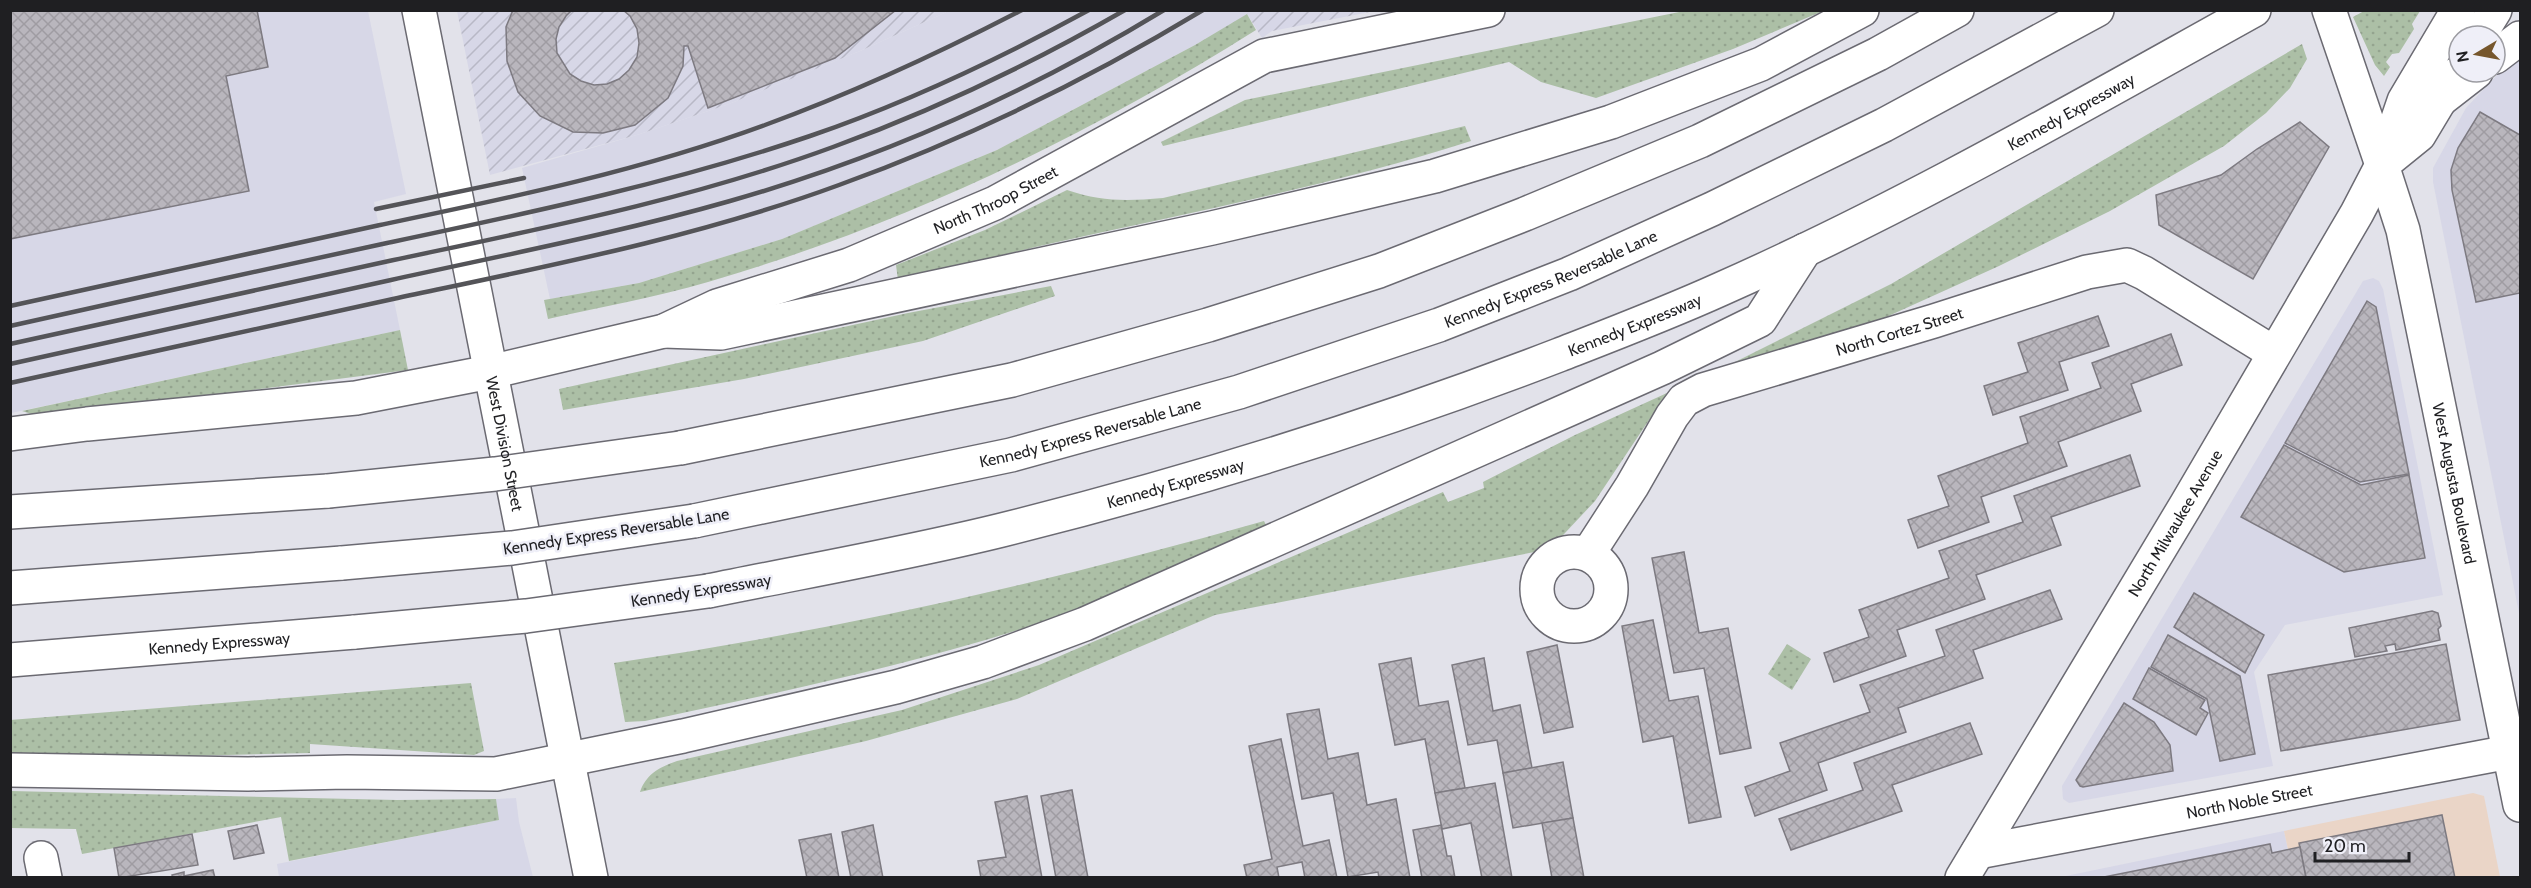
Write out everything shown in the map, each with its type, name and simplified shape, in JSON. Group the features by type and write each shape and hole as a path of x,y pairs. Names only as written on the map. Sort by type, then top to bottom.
{"main road":[{"name":"West Division Street","path":"419,10 591,878"},
{"name":"North Throop Street","path":"10,434 87,424 356,399 490,372 664,331 717,306 849,265 995,203 1264,56 1488,10"},
{"path":"664,331 721,333 1212,228 1435,176 1611,122 1761,64 1862,10"},
{"path":"10,512 328,491 495,474 680,448 1012,380 1208,325 1379,271 1525,214 1700,141 1878,54 1957,10"},
{"name":"Kennedy Express Reversable Lane","path":"10,588 512,548 694,521 1011,455 1239,392 1440,325 1569,274 1712,209 1884,125 2097,10"},
{"name":"Kennedy Expressway","path":"10,660 526,616 708,591 998,531 1135,496 1306,445 1488,382 1721,290 1893,206 2254,10"},
{"name":"North Milwaukee Avenue","path":"1970,865 2357,213 2382,165 2404,101 2458,10"},
{"path":"2487,24 2495,10"},
{"name":"West Augusta Boulevard","path":"2332,18 2403,230 2515,751 2520,805"},
{"path":"2507,48 2520,38"},
{"name":"North Milwaukee Avenue","path":"2382,165 2419,135 2450,84"},
{"path":"2440,100 2461,84"},
{"path":"10,770 248,774 347,772 496,774 683,736 896,687 983,662 1085,624 1662,368 1760,320 1805,250"},
{"name":"North Cortez Street","path":"1588,554 1632,486 1671,416 1684,400 1703,390 1740,378 1934,321 2087,272 2127,265 2144,273 2274,353"},
{"name":"North Noble Street","path":"1970,865 2515,751"}],"shaded area":[{"path":"1253,10 1375,11 1272,31 1262,38 1247,14"},
{"path":"11,11 368,11 406,194 374,202 400,330 11,413"},
{"path":"457,11 949,11 860,51 729,104 637,135 490,175"},
{"path":"949,11 1253,11 1195,45 997,150 782,239 639,283 550,299 522,168 637,135 729,104 860,51"},
{"path":"2520,56 2520,618 2433,182 2433,168 2466,108 2489,84 2507,84 2507,67"},
{"path":"2373,278 2379,281 2383,289 2443,595 2285,625 2254,672 2273,766 2069,803 2063,799 2062,786 2363,281"},
{"path":"2473,793 2484,796 2500,877 2294,877 2284,831"},
{"path":"516,798 519,822 533,877 279,877 277,864 498,820 496,799"},
{"path":"2284,831 2294,877 2056,878"}],"green space":[{"path":"1689,10 1823,11 1733,49 1596,98 1541,82 1509,62 1163,146 1161,142 1245,100"},
{"path":"2364,11 2420,11 2412,24 2414,29 2399,53 2392,54 2386,62 2390,67 2384,76 2375,65 2353,17"},
{"path":"1247,14 1256,30 1191,69 1058,142 922,206 852,234 708,282 548,319 544,300 639,283 782,239 997,150 1195,45"},
{"path":"2302,44 2307,59 2290,88 2266,113 2224,146 2110,211 1999,266 1873,323 1725,367 1891,284"},
{"path":"1465,126 1471,141 1368,171 898,280 896,265 985,230 1067,190 1115,200 1163,198"},
{"path":"1051,286 1055,296 923,341 744,379 563,410 559,389 908,313"},
{"path":"400,330 408,370 41,417 22,411"},
{"path":"1667,393 1595,501 1550,549 1215,615 1017,699 866,741 640,792 646,780 654,772 677,761 902,710 1039,665 1443,492 1448,502 1484,488 1483,482 1575,435"},
{"path":"1264,521 1268,529 1125,592 1037,624 940,653 843,678 645,721 625,722 614,663 778,636 941,603 1103,564"},
{"path":"1787,644 1811,659 1792,690 1768,674"},
{"path":"471,683 484,751 474,755 310,744 310,753 103,758 11,756 10,720"},
{"path":"11,791 397,800 496,799 499,820 289,861 281,817 82,854 76,829 11,828"}],"building":[{"path":"10,10 257,10 268,67 226,76 249,191 10,239"},
{"path":"513,10 572,10 559,27 556,39 557,53 570,74 594,85 607,84 619,79 629,70 637,57 639,43 637,29 630,16 623,10 896,10 835,58 708,108 688,46 684,46 683,66 668,98 635,125 603,133 573,132 540,116 518,92 507,61 506,27"},
{"path":"2480,112 2520,135 2520,293 2476,302 2452,190 2451,170 2458,148"},
{"path":"2300,122 2329,147 2253,279 2159,225 2156,195 2221,175"},
{"path":"2367,301 2376,307 2409,474 2360,482 2285,443"},
{"path":"2098,316 2109,346 2059,362 2068,390 1993,415 1984,386 2028,372 2018,343"},
{"path":"2171,334 2182,365 2131,384 2141,411 2058,442 2067,466 1981,497 1989,522 1918,548 1908,520 1949,506 1938,476 2028,443 2020,417 2101,388 2092,363"},
{"path":"2284,445 2361,485 2409,475 2425,558 2344,572 2241,517"},
{"path":"2130,455 2140,486 2051,517 2061,545 1976,575 1985,599 1897,630 1906,656 1834,682 1824,653 1869,637 1859,610 1949,578 1939,551 2023,522 2014,496"},
{"path":"1684,552 1699,633 1728,628 1751,748 1720,754 1704,668 1674,673 1652,558"},
{"path":"2050,590 2062,619 1973,650 1983,678 1898,708 1906,732 1818,763 1827,790 1755,816 1745,787 1790,771 1780,743 1870,712 1860,685 1945,656 1936,630"},
{"path":"2194,593 2264,635 2245,673 2174,627"},
{"path":"2432,611 2438,613 2441,626 2438,629 2440,640 2396,650 2395,644 2385,646 2387,651 2355,657 2349,628"},
{"path":"1653,620 1669,701 1698,696 1721,817 1689,823 1673,736 1643,742 1622,626"},
{"path":"2168,635 2240,676 2255,754 2220,761 2207,699 2151,667"},
{"path":"2446,644 2460,720 2281,751 2268,675"},
{"path":"1557,645 1573,727 1544,733 1527,652"},
{"path":"1411,658 1419,706 1448,701 1465,788 1435,793 1425,739 1395,745 1379,664"},
{"path":"1484,658 1493,711 1520,705 1532,768 1503,773 1497,740 1468,745 1452,665"},
{"path":"2149,668 2205,700 2200,708 2208,713 2196,735 2133,699"},
{"path":"2124,703 2154,722 2170,745 2173,771 2080,786 2076,780"},
{"path":"1319,709 1328,759 1358,753 1367,805 1396,799 1410,878 1379,878 1378,872 1348,877 1333,793 1302,799 1287,714"},
{"path":"1970,723 1982,754 1892,785 1902,811 1791,850 1779,819 1863,790 1854,763"},
{"path":"1281,739 1303,846 1329,840 1337,878 1305,878 1302,862 1277,867 1279,878 1247,878 1244,865 1272,859 1249,746"},
{"path":"1563,762 1573,818 1513,828 1503,773"},
{"path":"1495,783 1512,878 1482,878 1471,823 1442,829 1435,793"},
{"path":"1072,790 1088,878 1056,878 1041,796"},
{"path":"1027,796 1042,878 981,878 978,861 1006,857 995,802"},
{"path":"2442,815 2455,878 2306,878 2299,843"},
{"path":"1573,818 1584,878 1552,878 1542,823"},
{"path":"257,825 264,853 234,859 228,831"},
{"path":"873,825 883,878 851,878 842,832"},
{"path":"1441,825 1447,856 1451,856 1455,878 1422,878 1413,830"},
{"path":"192,834 198,865 119,878 114,848"},
{"path":"831,834 839,878 807,878 799,840"},
{"path":"2270,844 2272,853 2300,847 2306,878 2099,878"},
{"path":"213,870 215,878 173,878 172,875 184,872 184,876"}],"railway":[{"path":"10,306 526,194 670,156 765,125 831,100 959,42 1022,10"},
{"path":"10,326 547,208 653,183 758,153 846,123 917,95 1021,46 1089,10"},
{"path":"10,344 557,225 724,183 833,147 908,118 1018,67 1125,10"},
{"path":"10,364 603,233 688,213 786,184 843,165 953,120 1060,68 1164,10"},
{"path":"10,383 562,263 674,236 785,204 886,167 979,128 1070,84 1203,10"},
{"path":"376,209 524,178"}]}
